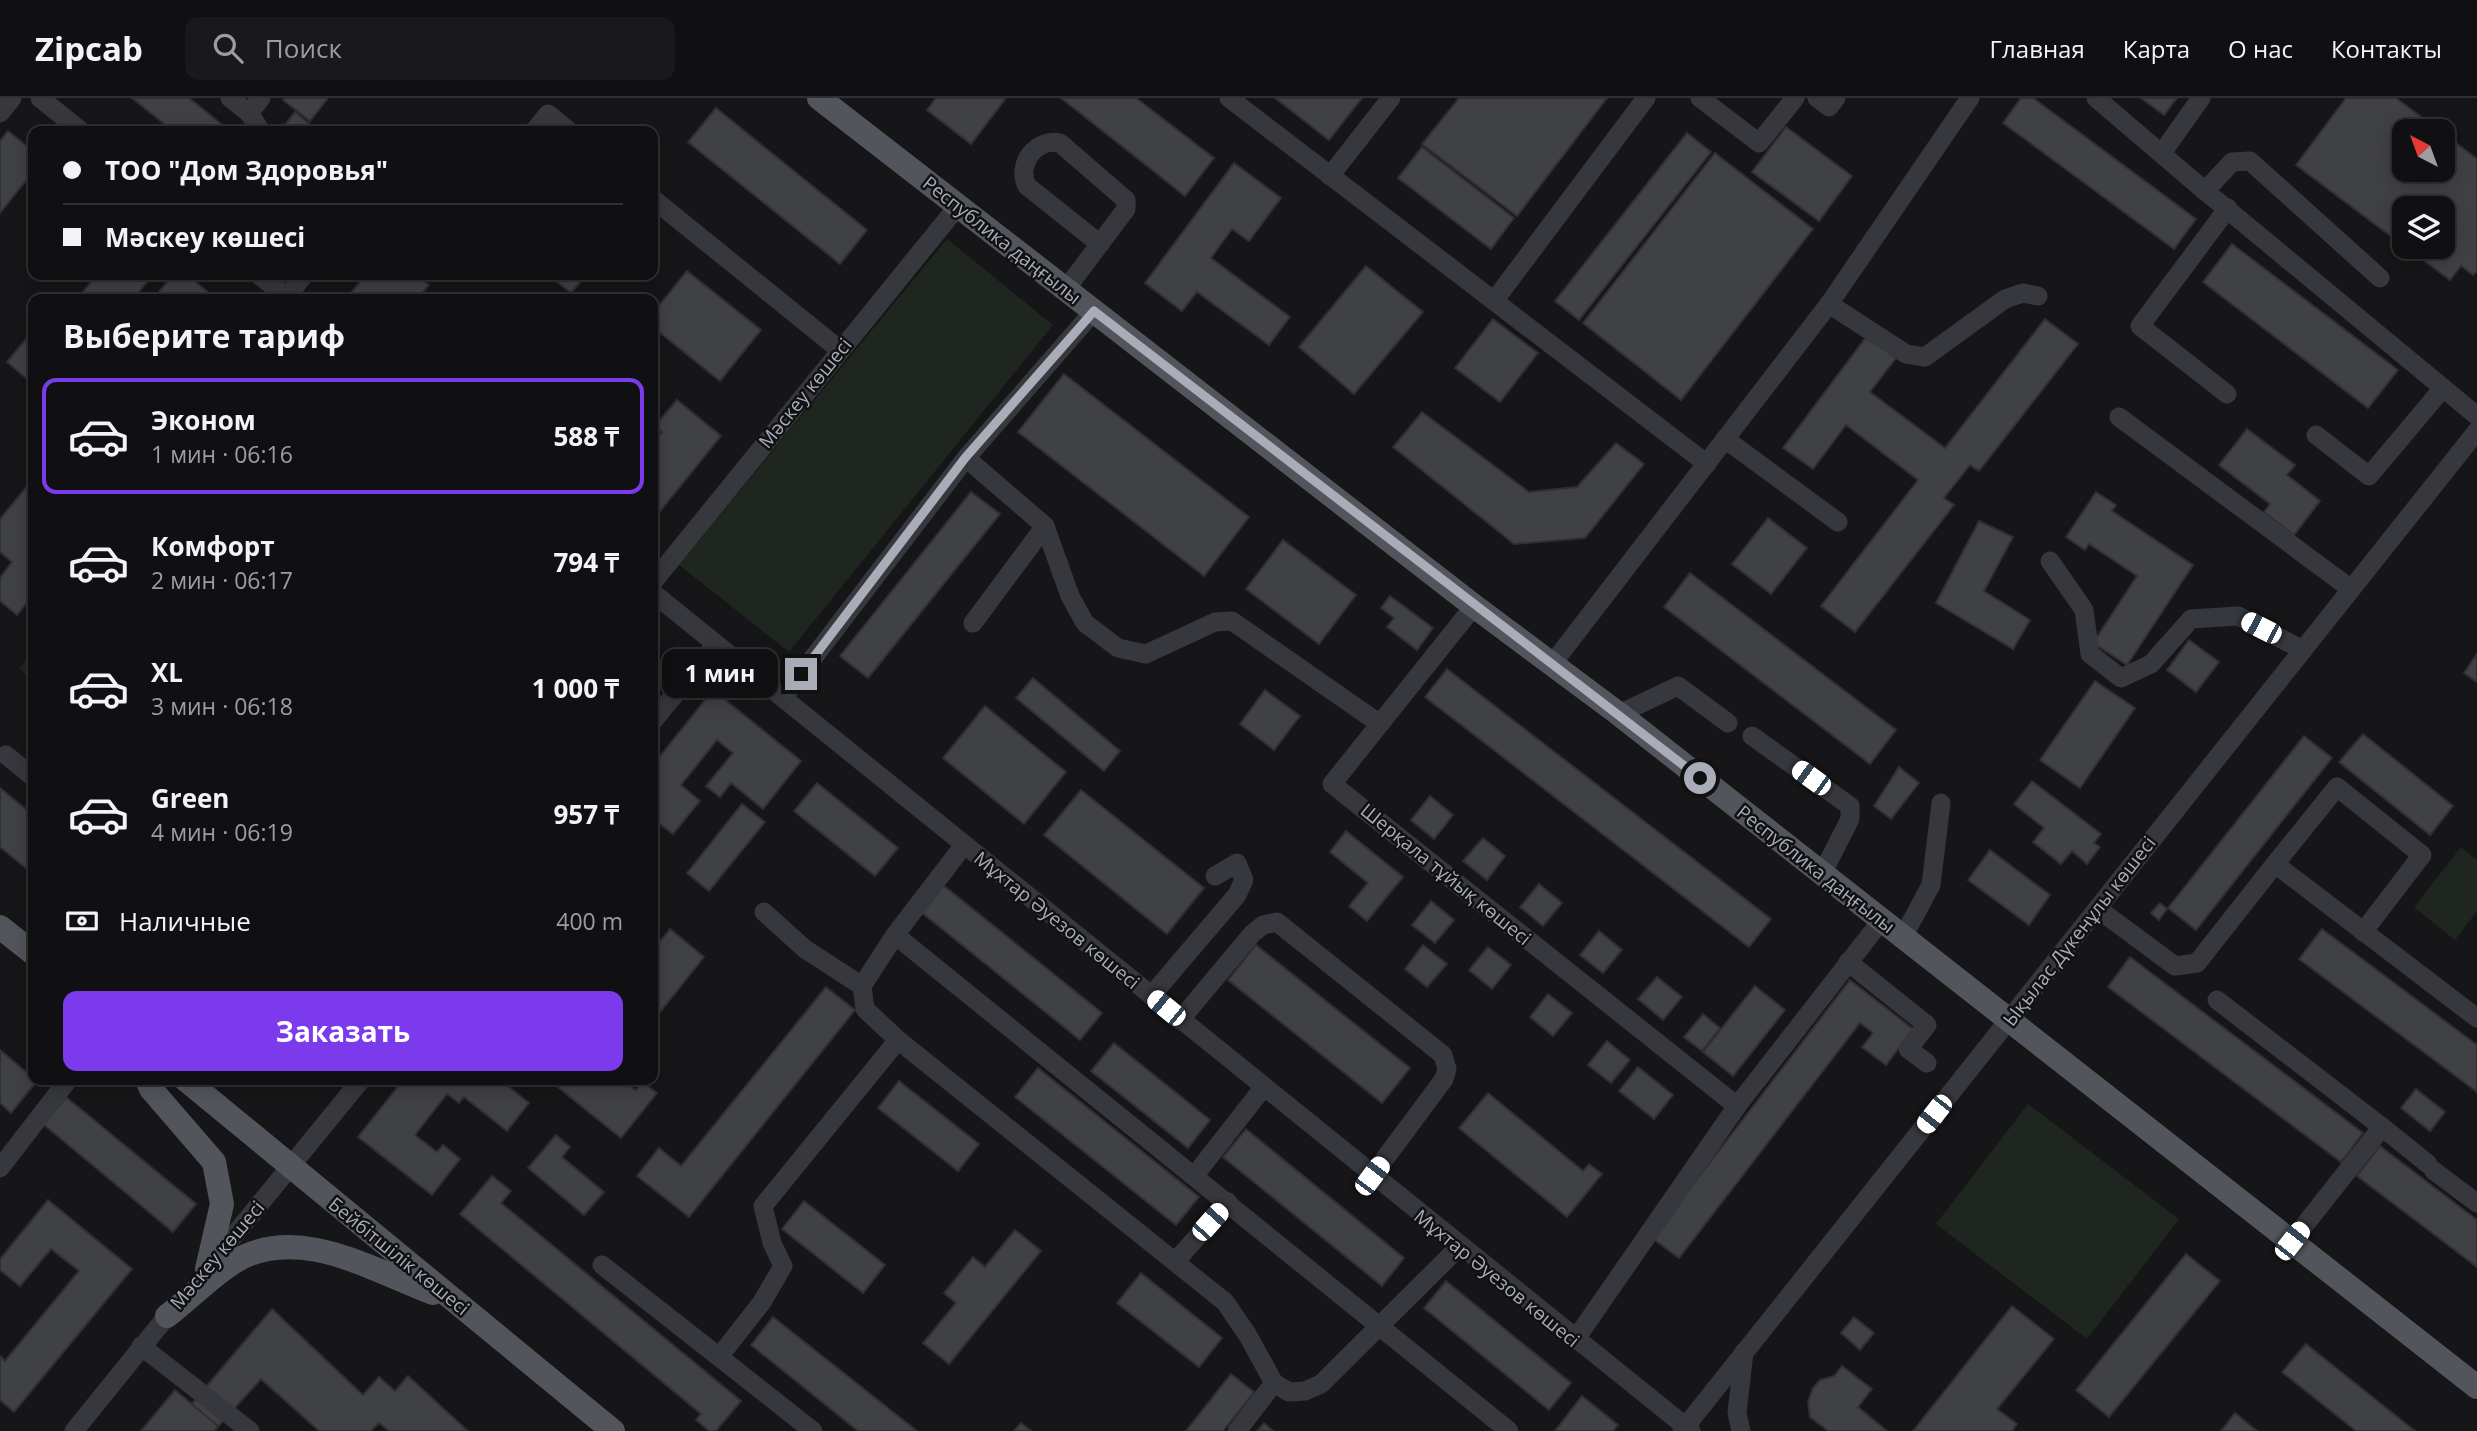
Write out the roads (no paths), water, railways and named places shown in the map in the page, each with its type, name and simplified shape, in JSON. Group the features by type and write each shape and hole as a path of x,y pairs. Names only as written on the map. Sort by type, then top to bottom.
{"main road":[{"name":"Республика даңғылы","path":"819,98 1474,607 1619,714 2477,1387"},
{"path":"0,927 28,949"},
{"path":"149,1085 214,1162 222,1204 207,1269"},
{"name":"Бейбітшілік көшесі","path":"192,1085 613,1431"},
{"path":"167,1316 234,1262 260,1251 287,1245 321,1250 453,1300"}],"street":[{"path":"0,113 12,98"},
{"path":"40,98 75,126"},
{"path":"230,98 255,105 260,126"},
{"path":"1229,98 1707,464"},
{"path":"1330,176 1391,98"},
{"path":"1494,301 1646,98"},
{"path":"1700,98 1759,143 1795,98"},
{"path":"1817,98 1829,107 1836,98"},
{"path":"1553,663 1829,304 1970,98"},
{"path":"2096,98 2477,416"},
{"path":"2162,153 2201,98"},
{"path":"538,126 548,114 563,126"},
{"path":"1066,289 1100,244 1126,209 1126,200 1060,143 1051,141 1041,145 1024,161 1023,178 1027,187 1100,244"},
{"path":"2205,191 2232,162 2250,161 2380,278"},
{"path":"658,203 840,350"},
{"name":"Мәскеу көшесі","path":"658,576 958,206"},
{"path":"2227,394 2140,326 2228,208"},
{"path":"265,280 283,294"},
{"path":"1829,304 1906,354 1926,357 2005,299 2024,293 2038,296"},
{"path":"784,696 965,458 1094,311"},
{"path":"2316,435 2369,476 2443,388"},
{"path":"2119,417 2351,589"},
{"name":"Ықылас Дүкенұлы көшесі","path":"1686,1429 1744,1352 2477,431"},
{"path":"1726,439 1838,522"},
{"path":"965,458 1045,526 1070,596 1085,623 1118,648 1146,654 1215,622 1231,621 1380,724"},
{"path":"973,623 1045,526"},
{"path":"2050,561 2084,610 2090,654 2122,678 2151,664 2191,619 2238,616 2303,650"},
{"name":"Мұхтар Әуезов көшесі","path":"658,597 715,645 784,696 1263,1088 1686,1429"},
{"name":"Шерқала тұйық көшесі","path":"1474,607 1332,783 1737,1106"},
{"path":"658,715 715,645"},
{"path":"1619,714 1678,686 1728,723"},
{"path":"1752,736 1850,806 1850,819 1822,874"},
{"path":"6,755 28,773"},
{"path":"2098,909 2175,965 2197,963 2337,787 2421,855 2363,932"},
{"path":"1903,937 1931,885 1941,803"},
{"path":"964,845 895,935 862,986 865,1009 898,1040 1225,1302 1247,1334 1274,1383 1289,1392 1305,1391 1321,1384 1383,1326 1459,1247"},
{"path":"1151,996 1237,895 1244,880 1237,863 1215,876"},
{"path":"2275,864 2477,1018"},
{"path":"764,912 804,949 862,986"},
{"path":"1575,1340 1737,1106 1881,920"},
{"path":"1180,1020 1252,934 1263,925 1277,922 1443,1055 1447,1069 1444,1079 1372,1176"},
{"path":"895,935 1510,1431"},
{"path":"1848,962 1927,1025 1908,1049 1927,1063"},
{"path":"2217,1000 2477,1203"},
{"path":"719,1357 762,1302 783,1266 772,1243 763,1206 898,1040"},
{"path":"0,1168 64,1085"},
{"name":"Мәскеу көшесі","path":"74,1431 357,1085"},
{"path":"1195,1175 1263,1088"},
{"path":"2292,1241 2382,1128"},
{"path":"1175,1262 1228,1202"},
{"path":"602,1265 813,1431"},
{"path":"141,1346 250,1431"},
{"path":"1741,1431 1737,1413 1744,1352"},
{"path":"1237,1431 1274,1383"}]}
